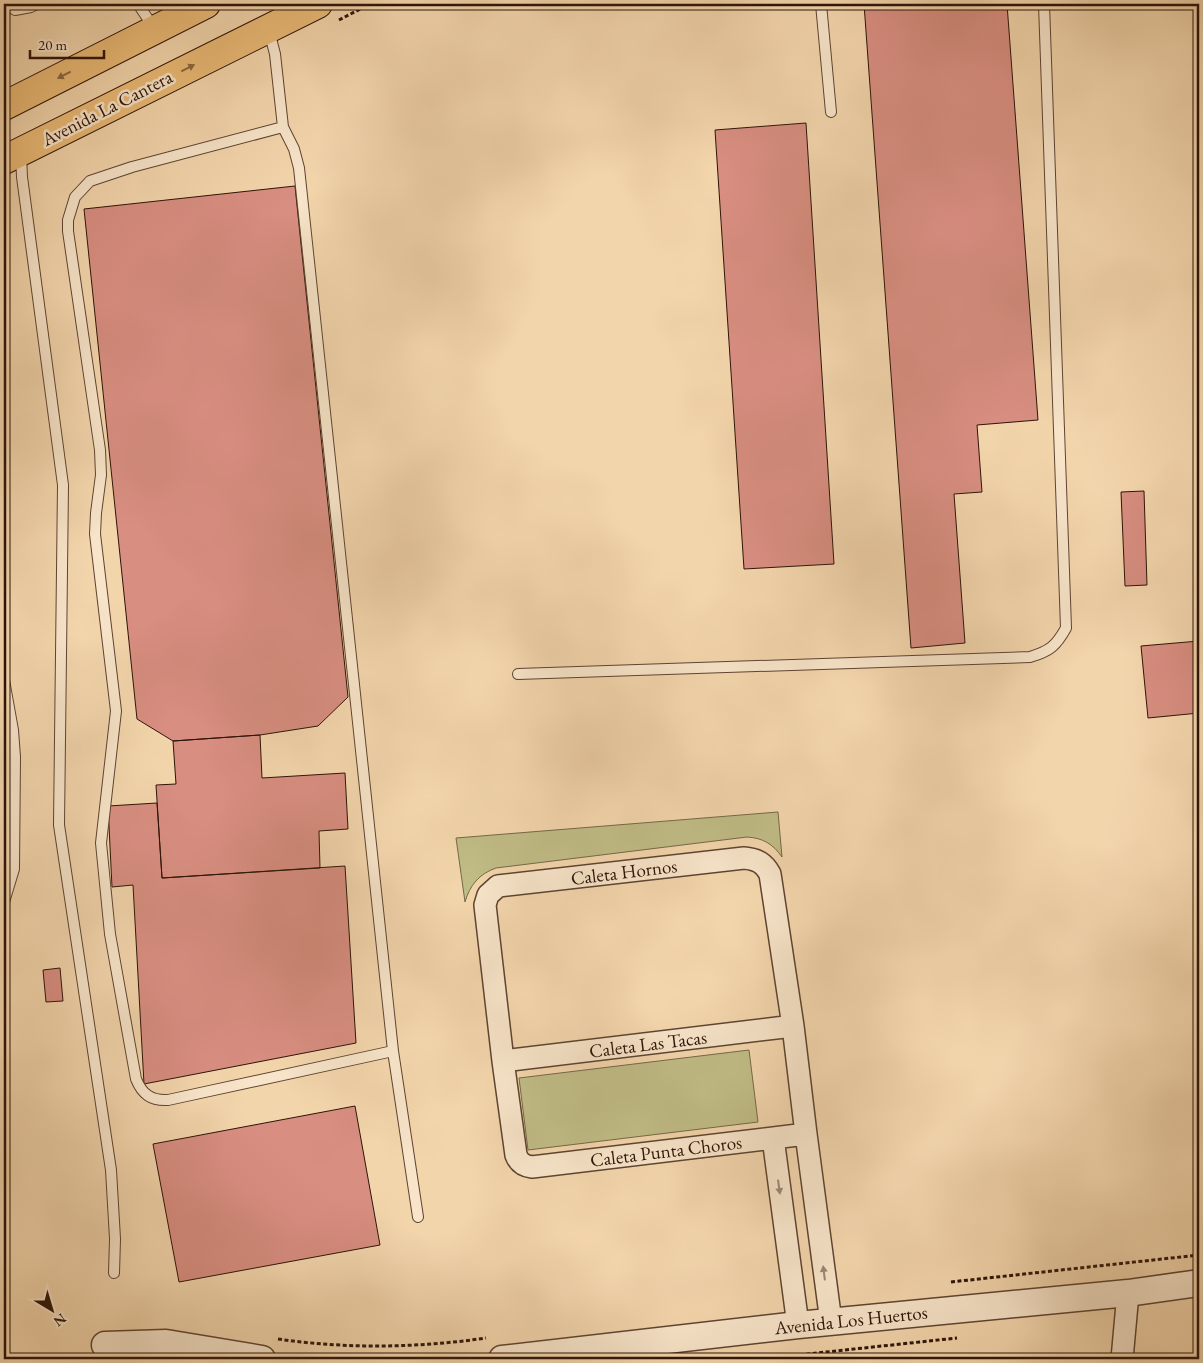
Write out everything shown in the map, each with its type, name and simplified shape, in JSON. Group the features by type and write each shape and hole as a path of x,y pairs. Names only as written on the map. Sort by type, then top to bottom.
{"highway":[{"path":"4,106 206,4"},
{"name":"Avenida La Cantera","path":"12,156 318,4"}],"street":[{"name":"Caleta Hornos","path":"503,1061 485,906 488,895 498,886 744,858 754,859 762,863 770,874 792,1026"},
{"name":"Caleta Las Tacas","path":"503,1061 792,1026"},
{"path":"792,1026 831,1322"},
{"name":"Caleta Punta Choros","path":"503,1061 516,1156 520,1163 526,1166 548,1165 806,1134"},
{"path":"772,1138 798,1325"},
{"name":"Avenida Los Huertos","path":"497,1348 831,1322 1128,1293 1199,1284"},
{"path":"1122,1359 1128,1293"},
{"path":"112,1350 166,1343 267,1349"}],"lane":[{"path":"8,4 15,10 37,4"},
{"path":"138,4 155,29"},
{"path":"821,4 831,112"},
{"path":"518,674 1030,657 1047,652 1058,641 1066,628 1044,4"},
{"path":"268,28 275,54 283,127 294,149 299,168 393,1051 418,1217"},
{"path":"283,127 132,166 90,181 75,197 68,220 68,231 100,450 101,475 95,534 116,711 101,843 110,934 136,1079 139,1088 152,1099 168,1100 393,1051"},
{"path":"12,156 22,177 63,485 59,825 111,1170 115,1231 114,1273"},
{"path":"4,680 14,730 15,757 14,869 4,902"}],"path":[{"path":"945,1283 1199,1255"},
{"path":"761,1359 966,1337"},
{"path":"267,1349 309,1344 397,1346 455,1342 497,1348"}],"shaded area":[{"path":"778,812 782,857 767,842 747,837 496,868 485,873 476,881 465,902 456,838"},
{"path":"749,1050 758,1122 528,1150 519,1078"}],"building":[{"path":"864,4 1007,4 1038,420 977,425 982,492 954,494 965,643 911,648"},
{"path":"806,123 834,564 744,569 715,130"},
{"path":"295,186 348,697 318,726 260,735 173,741 137,719 84,209"},
{"path":"1144,491 1147,585 1125,586 1121,492"},
{"path":"1199,641 1199,713 1148,718 1141,646"},
{"path":"260,735 262,778 345,773 348,829 319,831 320,868 162,878 156,785 176,784 173,741"},
{"path":"157,803 162,878 345,866 356,1043 144,1084 133,885 112,887 108,806"},
{"path":"60,968 63,1001 46,1002 43,970"},
{"path":"355,1106 380,1245 179,1282 153,1144"}]}
